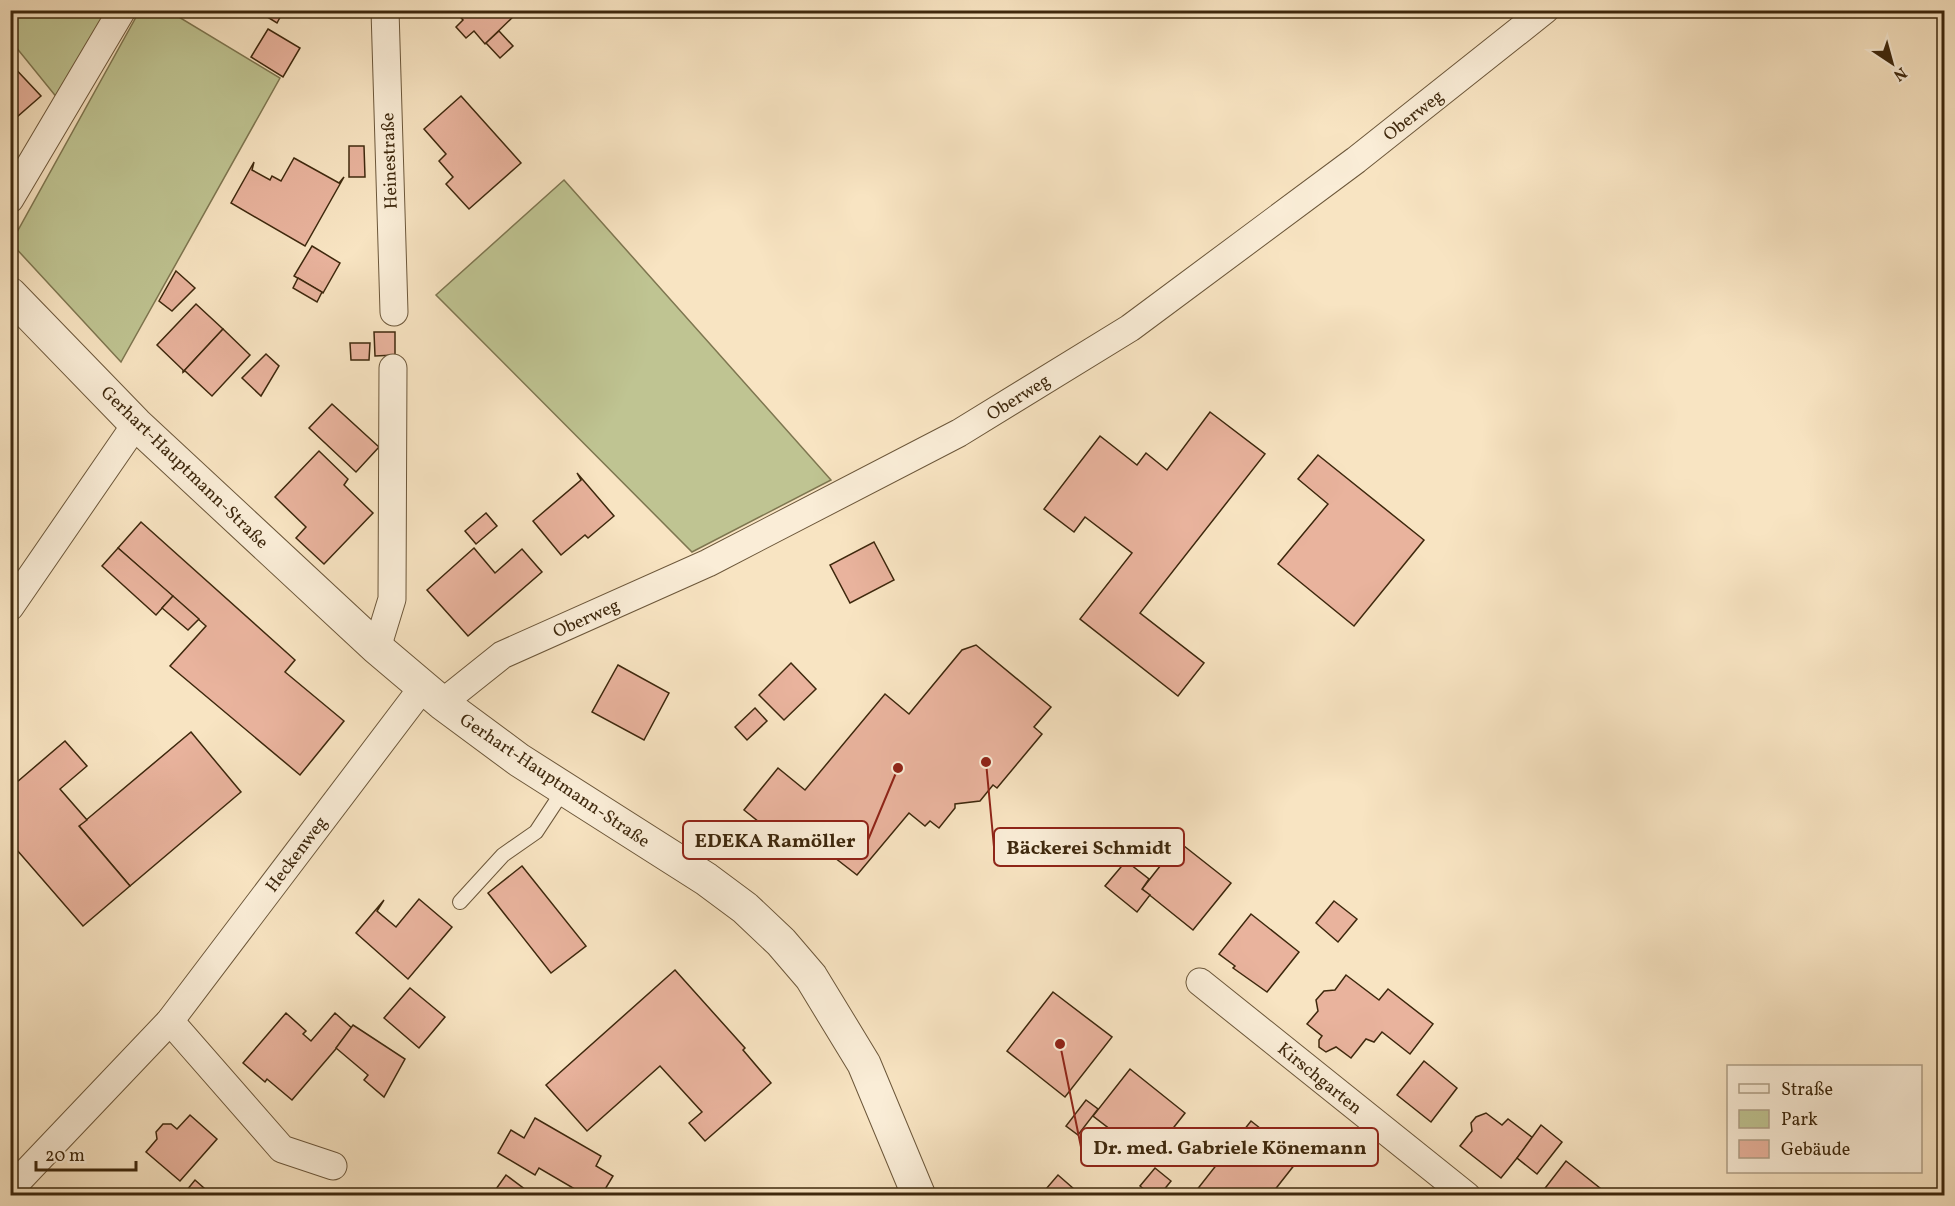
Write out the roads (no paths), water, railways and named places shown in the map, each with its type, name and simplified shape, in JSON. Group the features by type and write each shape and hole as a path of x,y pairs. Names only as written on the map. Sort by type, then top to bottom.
{"street":[{"path":"10,199 123,10"},
{"name":"Heinestraße","path":"385,10 394,312"},
{"name":"Oberweg","path":"433,695 502,655 708,563 948,439 1130,328 1356,160 1545,10"},
{"name":"Gerhart-Hauptmann-Straße","path":"10,294 136,424 376,648 433,695 519,760 706,879 745,908 781,942 811,977 864,1064 908,1190"},
{"path":"376,648 392,599 393,368"},
{"path":"10,607 136,424"},
{"name":"Heckenweg","path":"16,1186 170,1020 433,695"},
{"name":"Kirschgarten","path":"1200,982 1467,1196"},
{"path":"170,1020 282,1149 333,1166"}],"lane":[{"path":"460,902 503,855 536,832 565,788"}],"place":[{"name":"Bäckerei Schmidt","path":"986,762"},
{"name":"EDEKA Ramöller","path":"898,768"},
{"name":"Dr. med. Gabriele Könemann","path":"1060,1044"}]}
